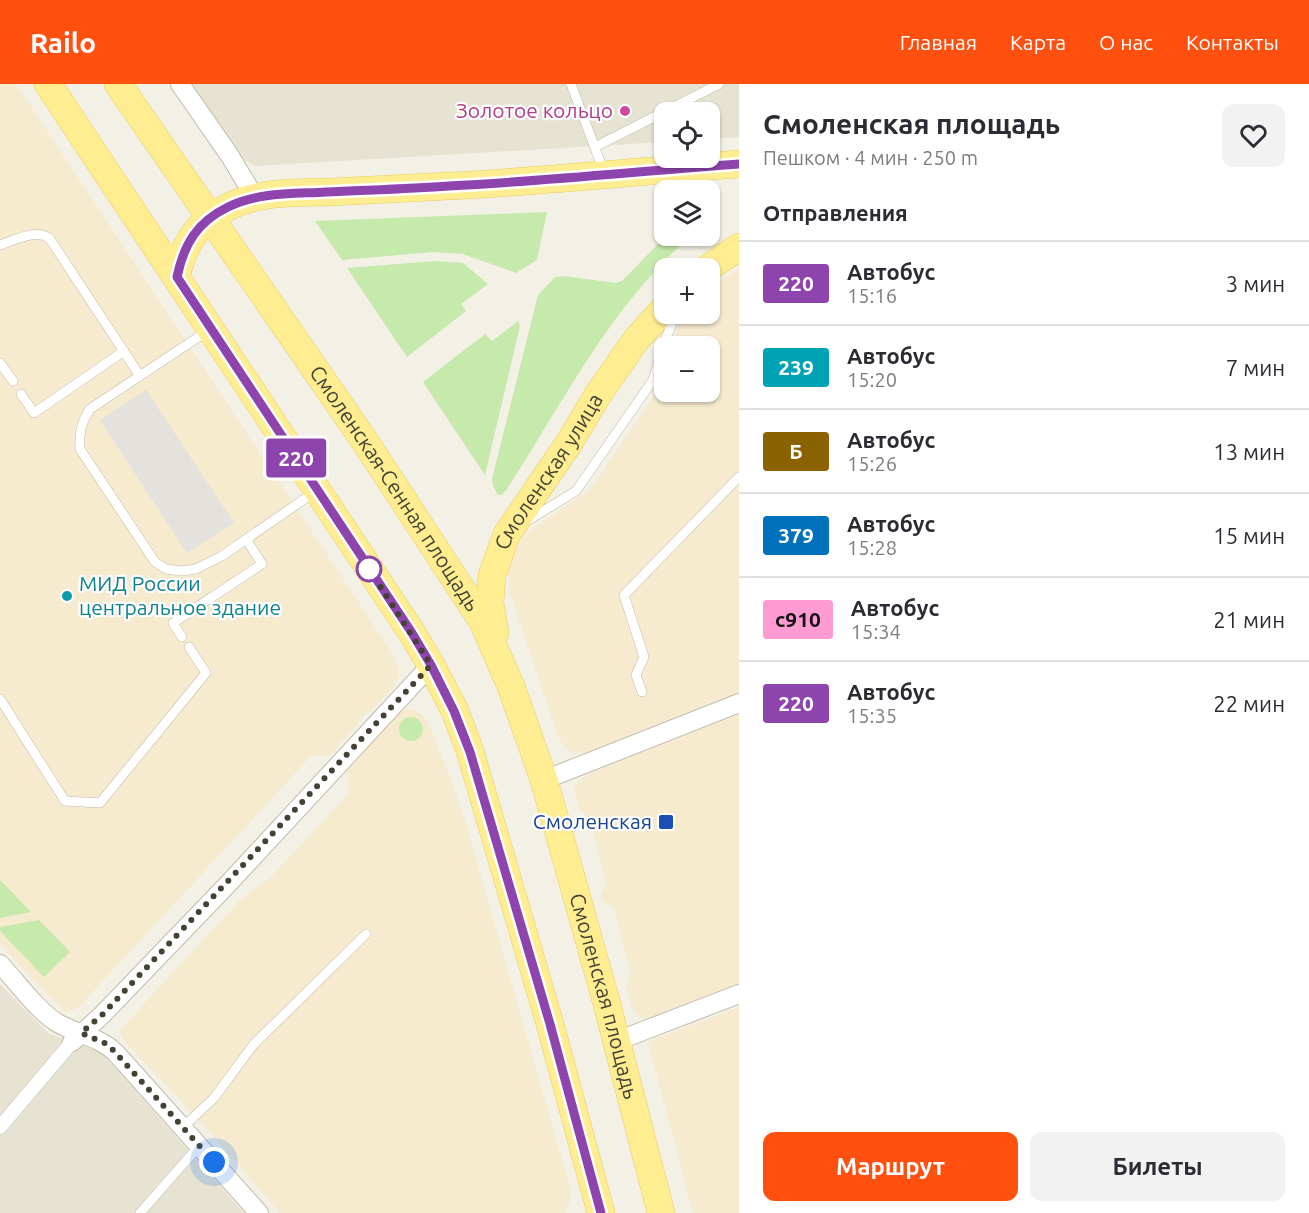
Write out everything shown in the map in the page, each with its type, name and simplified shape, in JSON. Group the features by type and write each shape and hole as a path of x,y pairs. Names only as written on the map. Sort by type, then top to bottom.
{"main road":[{"path":"48,84 431,665 459,722 486,801 601,1213"},
{"name":"Смоленская-Сенная площадь","path":"118,84 416,517 483,622 499,655 544,780"},
{"path":"177,277 182,253 193,235 210,218 227,207 255,198 300,193 451,186 739,164"},
{"path":"720,260 739,247"},
{"name":"Смоленская улица","path":"499,655 490,603 492,575 507,534 569,443 599,393 636,340 654,320"},
{"name":"Смоленская площадь","path":"544,780 617,1041 661,1213"}],"street":[{"path":"180,84 230,156 255,198"},
{"path":"0,1126 77,1038 220,892 431,665"},
{"path":"544,780 655,730 739,703"},
{"path":"0,964 48,1015 77,1038 107,1044 259,1213"},
{"path":"617,1041 739,994"}],"lane":[{"path":"571,84 605,174"},
{"path":"595,147 719,84"},
{"path":"0,244 34,234 41,234 50,239 140,376"},
{"path":"507,534 576,491 652,380 672,324"},
{"path":"211,329 90,409 82,421 79,434 80,449 155,562 166,569 181,572 196,569 246,539 317,490"},
{"path":"21,394 34,413 124,351"},
{"path":"0,363 13,381"},
{"path":"642,692 636,675 644,657 624,595 739,477"},
{"path":"182,637 173,623 262,564 246,539"},
{"path":"0,699 64,801 100,803 206,673 189,647"},
{"path":"182,1128 214,1098 254,1044 366,934"},
{"path":"140,1213 199,1146"}],"shaded area":[{"path":"0,84 16,84 394,656 400,674 395,685 371,711 369,710 357,722 358,724 329,756 311,756 78,1008 69,1012 61,1009 0,944"},
{"path":"187,84 739,84 739,137 720,138 720,102 654,102 654,143 255,166 240,157"},
{"path":"739,268 739,692 587,752 573,753 568,751 559,738 517,616 509,586 508,572 512,558 526,533 590,490 654,396 654,402 720,402 720,336 676,336 679,324 720,324 720,282"},
{"path":"146,390 234,523 187,553 100,420"},
{"path":"410,709 419,712 427,720 467,827 570,1188 571,1200 565,1213 280,1213 209,1131 123,1039 119,1031 239,901 272,876 349,793 347,770 401,712"},
{"path":"739,714 739,986 649,1020 645,1019 638,1016 631,1005 626,987 631,975 614,909 603,901 601,895 607,884 589,817 579,810 574,790 578,781 592,772"},
{"path":"0,984 49,1034 89,1047 107,1059 244,1213 0,1213"},
{"path":"739,1007 739,1213 693,1213 648,1042"}],"green space":[{"path":"547,212 537,260 516,273 463,254 433,252 342,260 315,221"},
{"path":"656,246 680,246 667,258 654,258 654,272 590,355 507,489 502,495 498,495 492,479 538,295 555,277 564,276 616,283 622,281"},
{"path":"436,261 463,263 488,284 461,304 466,311 407,357 347,268"},
{"path":"518,321 520,326 485,475 423,382 485,334 492,341"},
{"path":"411,717 420,720 423,729 420,738 411,741 402,738 399,729 402,720"},
{"path":"0,880 31,912 0,918"},
{"path":"39,920 70,952 44,977 0,931 0,927"}],"bus line":[{"name":"220","path":"601,1213 498,840 470,752 454,711 412,633 177,277 182,253 193,235 210,218 227,207 245,200 272,195 451,186 739,164"}],"place":[{"name":"Золотое кольцо","path":"625,111"},
{"name":"МИД России центральное здание","path":"67,596"},
{"name":"Смоленская","path":"666,822"}],"route":[{"path":"214,1162 107,1044 81,1033 102,1015 228,884 431,665 369,569"}]}
